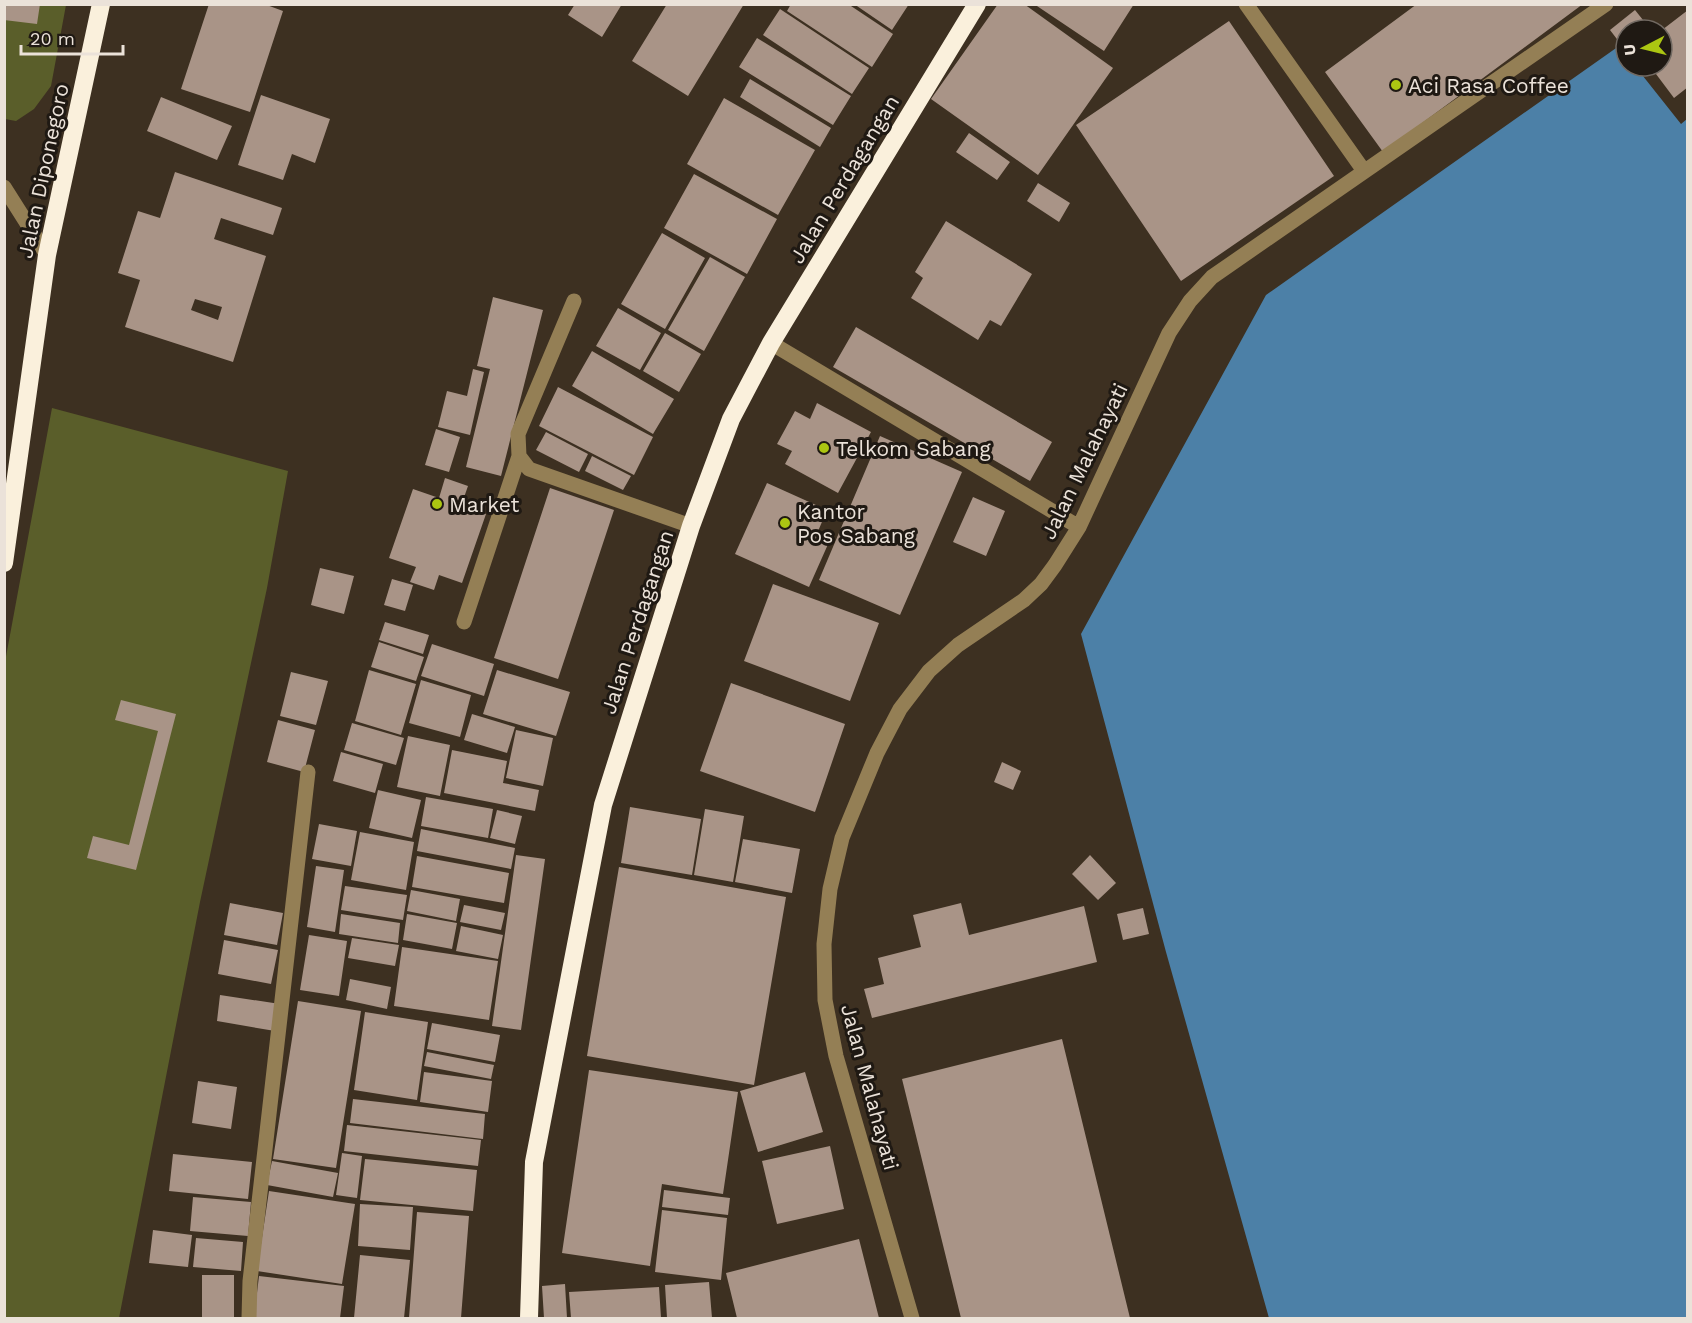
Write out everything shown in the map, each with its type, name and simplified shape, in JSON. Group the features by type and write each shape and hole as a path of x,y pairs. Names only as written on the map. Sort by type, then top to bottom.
{"highway":[{"name":"Jalan Diponegoro","path":"4,562 47,255 101,4"},
{"name":"Jalan Perdagangan","path":"529,1318 534,1162 603,805 692,526 731,419 771,344 977,4"}],"street":[{"path":"1246,4 1364,171"},
{"name":"Jalan Malahayati","path":"912,1318 836,1056 827,1011 824,944 830,889 842,838 877,753 900,710 929,671 957,645 1024,600 1041,584 1079,527 1169,333 1190,301 1212,277 1606,4"},
{"path":"4,187 47,255"},
{"path":"464,622 519,456 518,434 574,300"},
{"path":"771,344 1079,527"},
{"path":"519,456 529,469 692,526"},
{"path":"249,1318 250,1281 308,772"}],"green space":[{"path":"4,5 66,5 51,86 34,109 16,121 5,119"},
{"path":"52,408 288,471 267,588 200,902 119,1318 5,1318 5,662"}],"water":[{"path":"1614,50 1614,78 1645,78 1681,124 1687,119 1687,1318 1269,1318 1166,952 1081,634 1266,295"}],"building":[{"path":"4,4 40,4 37,24 4,20"},
{"path":"209,4 264,4 283,11 250,112 181,89"},
{"path":"575,4 622,4 602,37 568,15"},
{"path":"667,4 744,4 688,96 632,61"},
{"path":"791,4 848,4 893,34 872,67 787,11"},
{"path":"854,4 909,4 892,30"},
{"path":"998,4 1024,4 1113,68 1038,175 931,99"},
{"path":"1034,4 1134,4 1104,51"},
{"path":"1417,4 1583,4 1383,152 1325,72"},
{"path":"780,9 869,68 852,94 763,35"},
{"path":"1635,10 1641,18 1625,18"},
{"path":"1688,10 1688,87 1674,98 1659,78 1674,78 1674,21"},
{"path":"1229,21 1334,176 1181,281 1076,125"},
{"path":"757,38 851,96 833,125 739,67"},
{"path":"750,79 831,128 820,147 740,97"},
{"path":"261,95 330,119 315,163 292,154 283,180 238,165"},
{"path":"161,97 232,126 217,160 147,131"},
{"path":"724,98 815,150 778,215 687,164"},
{"path":"969,133 1010,162 997,180 956,152"},
{"path":"175,172 282,208 273,235 221,218 214,239 266,256 233,362 125,327 140,280 118,273 138,211 160,218","holes":["195,299 222,307 218,320 191,310"]},
{"path":"694,174 777,219 747,274 664,228"},
{"path":"1038,183 1070,203 1059,222 1027,201"},
{"path":"946,221 1032,274 1001,326 990,320 978,340 911,298 923,278 915,272"},
{"path":"662,233 705,258 665,329 621,304"},
{"path":"710,257 745,277 704,351 668,330"},
{"path":"493,297 543,310 501,476 466,467 490,369 477,366"},
{"path":"618,308 661,333 640,370 596,346"},
{"path":"856,327 1052,442 1030,481 833,367"},
{"path":"665,333 701,354 679,392 643,371"},
{"path":"592,351 674,399 653,434 572,386"},
{"path":"473,369 484,372 470,435 438,427 447,391 467,396"},
{"path":"558,387 653,437 634,475 539,426"},
{"name":"Telkom Sabang","path":"817,403 871,432 838,493 785,464 792,451 777,444 795,411 810,419"},
{"path":"436,429 460,437 449,472 425,465"},
{"path":"546,432 588,454 579,472 536,450"},
{"path":"880,436 962,472 900,615 819,580"},
{"path":"592,456 631,476 623,490 585,471"},
{"path":"445,478 468,486 461,506 486,514 462,583 439,575 434,590 410,582 416,567 389,558 413,489 439,498"},
{"name":"Kantor Pos Sabang","path":"767,483 827,510 816,536 829,542 809,587 735,554"},
{"path":"550,488 614,510 558,679 494,658"},
{"path":"973,497 1005,511 986,556 953,542"},
{"path":"320,568 354,576 344,614 311,605"},
{"path":"392,579 413,585 405,611 384,605"},
{"path":"773,584 879,623 850,701 744,661"},
{"path":"385,622 429,635 423,654 379,640"},
{"path":"379,642 424,657 416,681 371,667"},
{"path":"432,644 494,664 484,696 421,676"},
{"path":"369,670 416,684 401,735 355,721"},
{"path":"497,670 570,692 556,736 483,714"},
{"path":"291,672 328,681 316,725 280,716"},
{"path":"421,680 471,695 460,737 409,723"},
{"path":"731,683 845,724 815,812 700,771"},
{"path":"121,700 176,714 136,870 87,858 93,836 129,845 158,731 115,720"},
{"path":"472,714 515,727 507,753 464,740"},
{"path":"278,720 315,730 304,772 267,762"},
{"path":"352,723 404,738 396,765 344,750"},
{"path":"516,730 553,738 543,786 506,778"},
{"path":"408,736 450,745 440,796 397,787"},
{"path":"452,750 507,761 503,783 539,790 535,811 444,793"},
{"path":"341,752 383,764 375,793 333,781"},
{"path":"1002,762 1021,771 1013,790 994,782"},
{"path":"378,790 421,800 412,838 369,828"},
{"path":"426,797 493,809 488,838 421,826"},
{"path":"630,807 701,819 692,875 621,863"},
{"path":"705,809 744,816 733,882 694,875"},
{"path":"497,810 522,816 515,844 490,838"},
{"path":"319,824 357,831 351,866 312,859"},
{"path":"421,829 515,848 511,869 417,851"},
{"path":"360,832 414,842 406,890 351,880"},
{"path":"743,839 800,849 792,893 735,882"},
{"path":"516,855 545,859 521,1030 492,1026"},
{"path":"1090,855 1116,883 1098,900 1072,874"},
{"path":"417,856 509,873 504,903 412,887"},
{"path":"316,866 344,870 335,932 307,927"},
{"path":"619,867 786,897 754,1085 587,1056"},
{"path":"345,886 407,895 403,920 341,910"},
{"path":"411,890 460,899 456,921 407,911"},
{"path":"230,903 283,913 277,945 224,935"},
{"path":"961,903 969,935 1084,906 1097,962 872,1018 864,989 884,984 878,958 921,947 913,915"},
{"path":"464,905 505,913 501,930 460,922"},
{"path":"1143,908 1149,934 1123,940 1117,914"},
{"path":"341,914 400,923 398,943 339,934"},
{"path":"407,914 457,923 452,949 403,940"},
{"path":"461,926 503,935 498,959 456,951"},
{"path":"309,935 347,941 339,996 300,990"},
{"path":"352,938 399,945 395,966 348,958"},
{"path":"224,940 278,950 271,984 218,974"},
{"path":"402,947 498,961 489,1020 394,1006"},
{"path":"350,979 391,987 387,1009 346,1000"},
{"path":"220,995 280,1004 275,1031 217,1021"},
{"path":"298,1001 361,1011 336,1168 273,1159"},
{"path":"365,1012 428,1022 417,1100 354,1090"},
{"path":"432,1023 500,1035 495,1062 427,1049"},
{"path":"1062,1039 1130,1318 961,1318 902,1079"},
{"path":"427,1052 494,1065 491,1079 424,1066"},
{"path":"589,1070 738,1092 723,1194 662,1184 650,1266 562,1253"},
{"path":"424,1072 492,1081 488,1112 420,1102"},
{"path":"805,1072 823,1132 758,1152 740,1091"},
{"path":"198,1081 237,1087 231,1129 192,1123"},
{"path":"353,1099 485,1114 483,1139 350,1123"},
{"path":"347,1125 481,1140 478,1166 344,1151"},
{"path":"830,1146 844,1209 777,1224 762,1161"},
{"path":"342,1153 362,1156 357,1198 336,1195"},
{"path":"173,1154 252,1162 248,1199 169,1191"},
{"path":"365,1159 477,1170 473,1211 360,1200"},
{"path":"272,1161 338,1173 333,1197 267,1185"},
{"path":"664,1190 730,1198 728,1215 662,1207"},
{"path":"269,1191 355,1204 342,1284 257,1271"},
{"path":"193,1197 251,1202 248,1236 190,1231"},
{"path":"360,1204 413,1207 410,1250 358,1246"},
{"path":"662,1210 727,1218 721,1280 655,1272"},
{"path":"417,1212 469,1216 461,1318 409,1318"},
{"path":"153,1230 192,1235 188,1267 149,1263"},
{"path":"196,1238 243,1242 241,1271 193,1267"},
{"path":"859,1239 879,1318 737,1318 726,1273"},
{"path":"360,1255 410,1260 404,1318 354,1318"},
{"path":"202,1275 234,1275 234,1318 202,1318"},
{"path":"259,1276 344,1286 340,1318 254,1318"},
{"path":"709,1282 712,1318 667,1318 665,1285"},
{"path":"565,1284 567,1318 544,1318 542,1286"},
{"path":"659,1287 661,1318 571,1318 569,1292"}],"place":[{"name":"Aci Rasa Coffee","path":"1396,85"},
{"name":"Telkom Sabang","path":"824,448"},
{"name":"Market","path":"437,504"},
{"name":"Kantor Pos Sabang","path":"785,523"}]}
